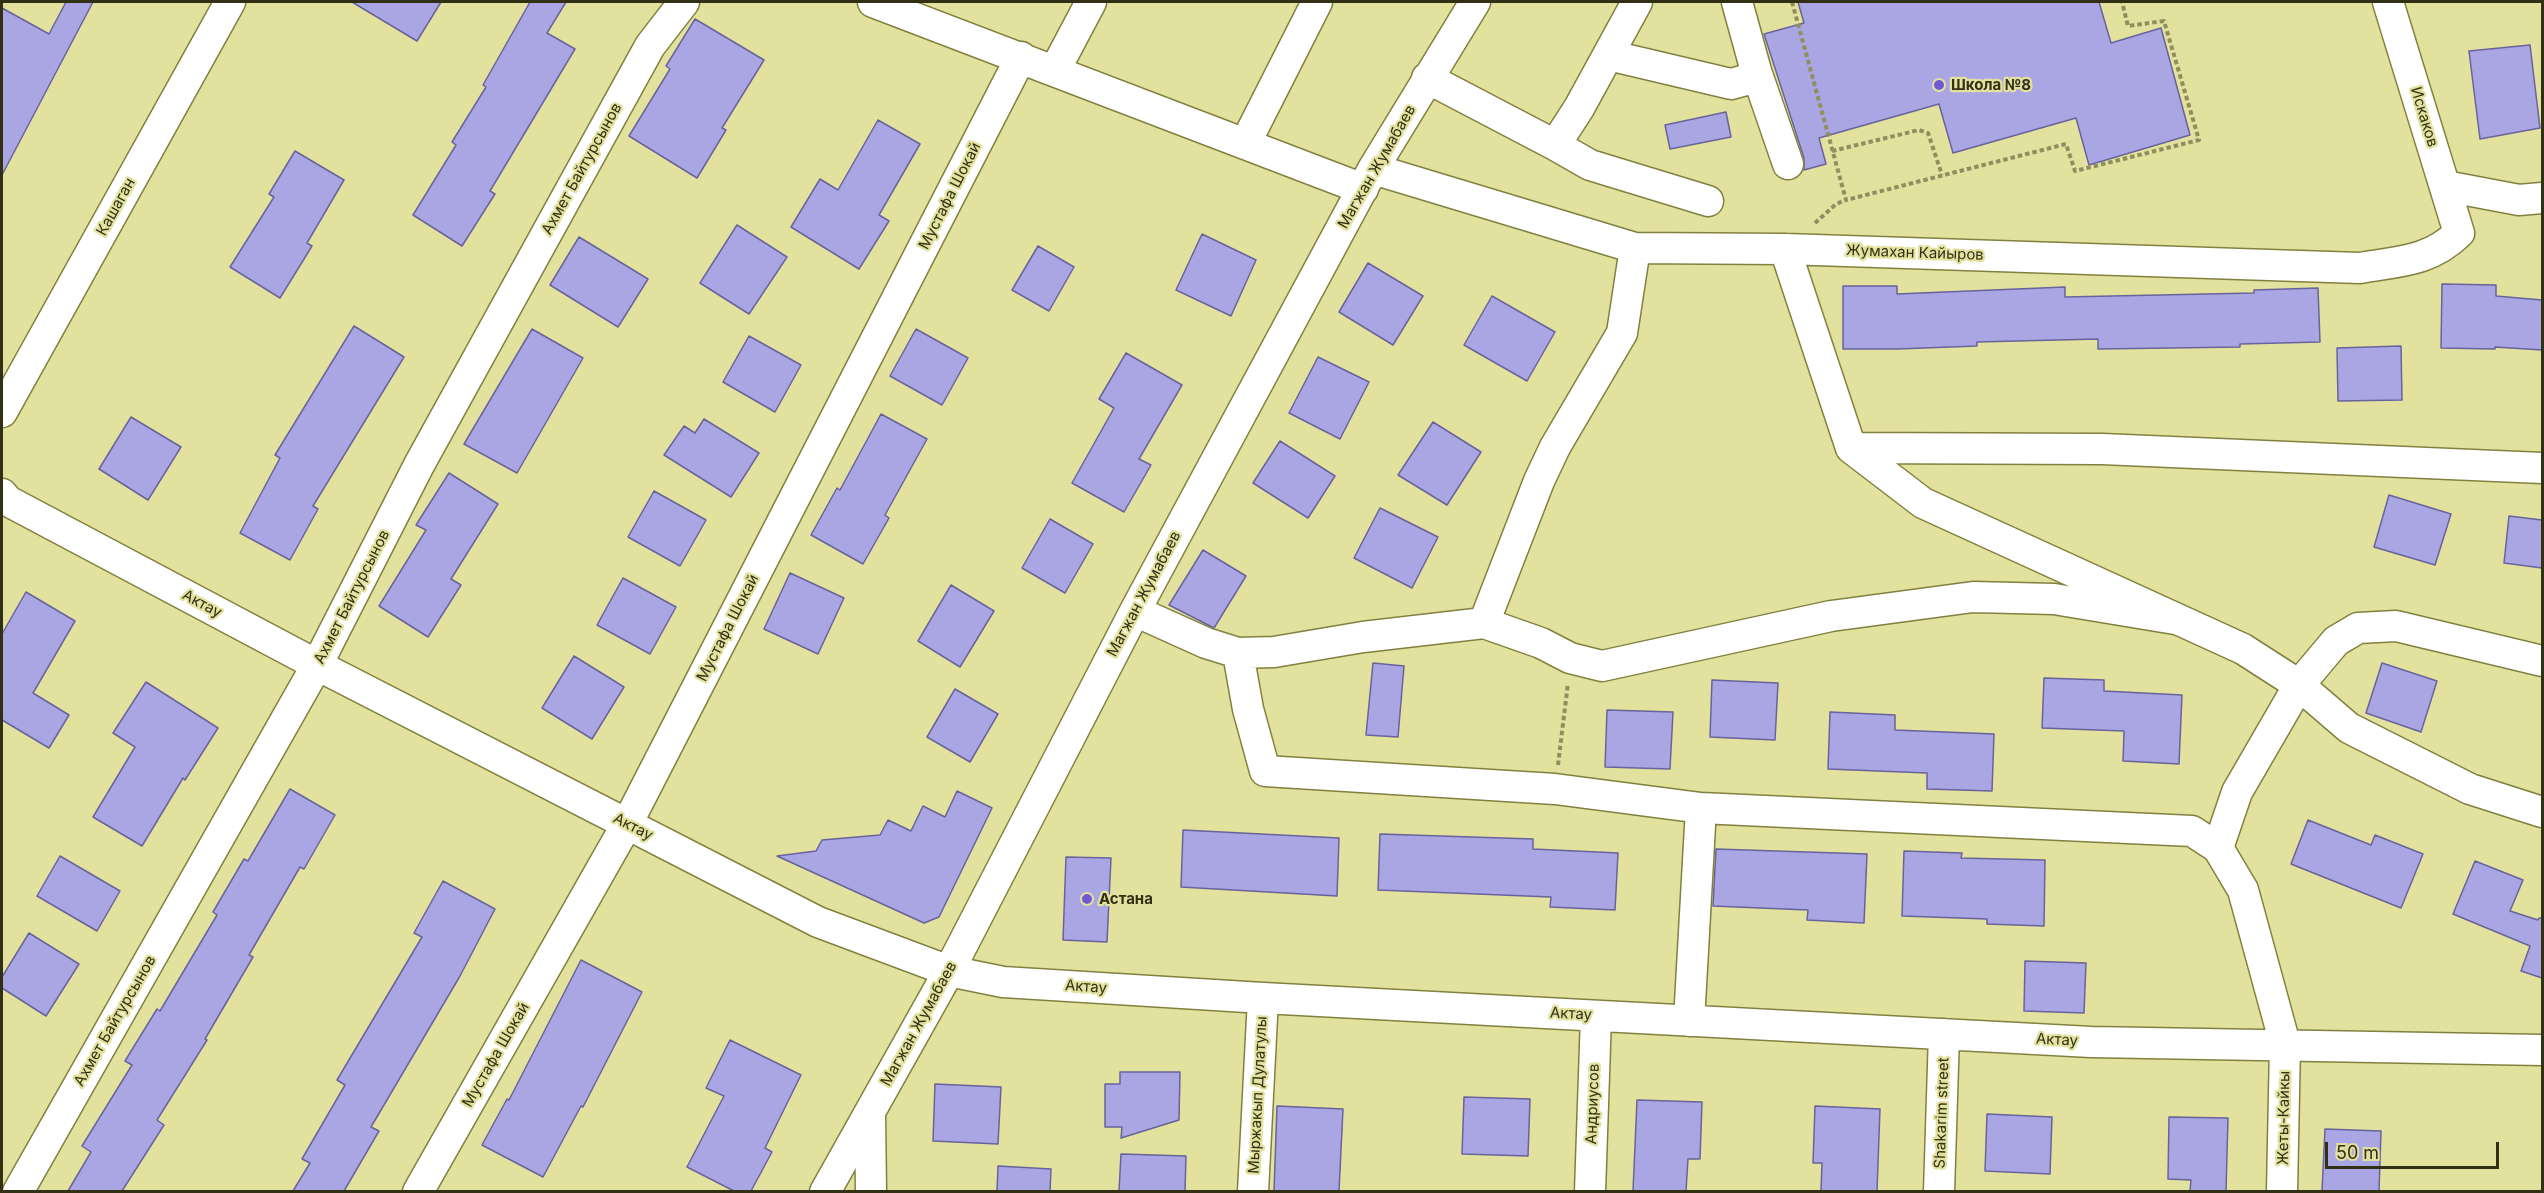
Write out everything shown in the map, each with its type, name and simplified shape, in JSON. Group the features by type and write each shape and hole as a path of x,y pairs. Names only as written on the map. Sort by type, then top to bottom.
{"street":[{"name":"Кашаган","path":"2,412 230,2"},
{"name":"Ахмет Байтурсынов","path":"18,1191 317,665 419,465 650,46 684,2"},
{"name":"Жумахан Кайыров","path":"873,2 1245,144 1368,179 1635,248 1785,249 2360,268 2420,258 2443,248 2459,233"},
{"path":"1055,70 1091,2"},
{"path":"1245,144 1317,2"},
{"name":"Магжан Жумабаев","path":"825,1191 949,971 1135,611 1368,179 1475,2"},
{"path":"1555,146 1579,108 1637,2"},
{"path":"1737,2 1756,71 1788,164"},
{"name":"Искаков","path":"2388,2 2459,233"},
{"path":"1608,55 1731,84 1746,80 1756,71"},
{"name":"Мустафа Шокай","path":"418,1191 627,824 1021,57"},
{"path":"1428,78 1590,165 1708,201"},
{"path":"2445,186 2519,200 2542,198"},
{"path":"1484,623 1539,481 1555,447 1622,333 1635,248"},
{"path":"1785,249 1851,448 1923,503 2175,620 2243,648 2299,685 2349,728 2470,789 2542,812"},
{"path":"1851,448 2102,449 2542,468"},
{"name":"Актау","path":"2,494 8,501 317,665 818,922 949,971 1003,982 2091,1042 2542,1050"},
{"path":"1135,611 1206,643 1238,652 1274,652 1363,637 1484,623 1541,643 1570,658 1602,666 1831,616 1973,597 2054,598 2175,620"},
{"path":"2218,848 2237,792 2299,685 2336,641 2358,628 2396,626 2542,661"},
{"path":"1238,652 1248,709 1265,771 1554,789 1701,808 2192,831 2218,848 2243,890 2285,1044"},
{"path":"1689,1021 1701,808"},
{"name":"Мыржакып Дулатулы","path":"1253,1191 1263,998"},
{"name":"Андриусов","path":"1590,1191 1596,1016"},
{"name":"Shakarim street","path":"1939,1191 1944,1034"},
{"name":"Жеты-Кайкы","path":"2282,1191 2285,1044"},
{"path":"870,1111 871,1191"}],"path":[{"path":"1792,2 1846,200 2066,144 2075,171 2199,140 2164,21 2128,26 2122,2"},
{"path":"1832,151 1919,130 1928,133 1932,140 1942,175"},
{"path":"1554,789 1565,720 1570,658"}],"building":[{"path":"66,2 93,2 2,175 2,8 49,34"},
{"path":"352,2 441,2 417,41"},
{"path":"530,2 566,2 547,33 575,49 490,191 495,194 462,246 413,215 456,145 452,142 486,87 483,85"},
{"name":"Школа №8","path":"1798,2 2099,2 2111,43 2161,28 2190,135 2089,165 2076,118 1953,153 1939,104 1819,138 1826,164 1804,170 1804,158 1764,34 1804,23"},
{"path":"695,19 764,60 722,128 726,130 697,178 629,136 670,69 666,66"},
{"path":"2530,45 2540,128 2480,139 2469,51"},
{"path":"1726,112 1731,137 1670,149 1665,125"},
{"path":"878,120 920,144 879,215 889,221 859,269 791,227 820,179 838,190"},
{"path":"295,151 344,180 307,243 312,246 280,298 230,267 274,197 269,194"},
{"path":"737,225 787,257 749,314 700,283"},
{"path":"1202,234 1256,260 1231,316 1176,290"},
{"path":"579,237 648,279 618,327 550,285"},
{"path":"1038,246 1074,267 1049,311 1012,290"},
{"path":"1368,263 1423,296 1393,345 1339,312"},
{"path":"2442,284 2496,285 2496,296 2542,300 2542,350 2495,347 2495,349 2441,348"},
{"path":"1843,286 1897,286 1897,294 2065,287 2065,297 2254,293 2254,290 2318,288 2320,342 2240,344 2240,347 2098,349 2098,339 1977,342 1977,346 1843,349"},
{"path":"1492,296 1555,332 1527,381 1464,345"},
{"path":"354,326 404,357 313,506 318,509 290,560 240,533 280,458 275,455"},
{"path":"532,329 583,358 517,473 464,444"},
{"path":"916,329 968,358 942,405 890,376"},
{"path":"749,336 801,365 775,412 723,382"},
{"path":"2401,346 2402,400 2338,401 2337,348"},
{"path":"1126,353 1182,385 1139,459 1151,465 1124,512 1072,483 1114,408 1099,399"},
{"path":"1318,357 1369,382 1340,439 1289,413"},
{"path":"881,414 927,439 885,515 889,518 863,564 811,535 837,488 840,490"},
{"path":"131,417 181,447 148,500 99,469"},
{"path":"704,419 759,453 731,497 664,455 684,426 695,433"},
{"path":"1433,422 1481,452 1447,505 1398,475"},
{"path":"1280,441 1335,476 1308,518 1253,483"},
{"path":"449,473 498,504 451,579 461,585 428,637 379,606 426,530 416,525"},
{"path":"654,491 706,520 680,566 628,537"},
{"path":"2389,495 2451,514 2435,565 2374,547"},
{"path":"1380,508 1438,537 1412,588 1354,558"},
{"path":"2509,516 2542,520 2542,568 2504,563"},
{"path":"1050,519 1093,544 1065,593 1022,568"},
{"path":"1203,550 1246,576 1214,628 1169,605"},
{"path":"790,573 844,598 818,654 764,629"},
{"path":"623,578 676,607 650,654 597,625"},
{"path":"951,585 994,611 960,667 918,641"},
{"path":"26,592 75,621 33,693 69,715 49,748 2,720 2,634"},
{"path":"574,656 624,687 592,739 542,708"},
{"path":"1373,663 1404,666 1398,737 1366,735"},
{"path":"2382,663 2437,681 2421,732 2366,713"},
{"path":"2044,678 2104,680 2104,691 2182,695 2179,764 2123,761 2124,731 2042,728"},
{"path":"1712,680 1778,683 1775,740 1710,737"},
{"path":"146,682 218,728 185,780 183,778 142,846 93,817 135,747 113,733"},
{"path":"955,689 998,714 970,762 927,737"},
{"path":"1607,710 1673,712 1670,769 1605,767"},
{"path":"1830,712 1895,715 1895,730 1994,734 1992,791 1927,789 1927,773 1828,769"},
{"path":"290,789 335,815 304,869 300,867 249,955 253,957 205,1039 207,1040 157,1120 164,1125 122,1191 68,1191 91,1152 82,1146 132,1065 125,1061 157,1009 160,1011 217,915 213,912 244,859 248,861"},
{"path":"957,791 992,808 939,917 924,923 777,856 816,851 822,840 880,835 888,820 911,831 923,806 945,817"},
{"path":"2308,820 2371,845 2375,835 2423,854 2401,908 2291,864"},
{"path":"1183,830 1339,838 1337,896 1181,887"},
{"path":"1380,834 1533,839 1533,849 1618,853 1615,910 1550,907 1551,897 1378,890"},
{"path":"1716,849 1867,854 1864,923 1807,920 1808,910 1713,906"},
{"path":"1904,851 1962,853 1961,858 2045,860 2044,926 1987,924 1987,919 1902,916"},
{"path":"60,856 120,891 97,931 37,896"},
{"name":"Астана","path":"1066,857 1111,858 1107,942 1063,940"},
{"path":"2475,861 2523,880 2510,911 2538,920 2542,918 2542,978 2521,971 2530,946 2453,914"},
{"path":"443,881 495,909 460,976 371,1127 379,1131 344,1191 293,1191 310,1163 302,1159 345,1085 337,1080 422,937 414,933"},
{"path":"29,933 79,964 46,1016 2,988 2,977"},
{"path":"581,960 642,992 583,1107 581,1106 543,1177 482,1145 507,1099 509,1100"},
{"path":"2025,961 2086,963 2084,1013 2024,1011"},
{"path":"730,1040 801,1075 765,1148 772,1152 751,1191 734,1191 687,1167 724,1096 706,1088"},
{"path":"1120,1072 1180,1072 1179,1120 1121,1138 1122,1127 1105,1127 1105,1084 1120,1084"},
{"path":"935,1084 1001,1087 998,1144 933,1141"},
{"path":"1464,1097 1530,1099 1528,1156 1462,1154"},
{"path":"1637,1100 1702,1102 1700,1159 1688,1159 1686,1191 1633,1191"},
{"path":"1277,1106 1343,1109 1339,1191 1274,1191"},
{"path":"1815,1106 1880,1109 1877,1191 1821,1191 1822,1163 1813,1163"},
{"path":"1987,1114 2052,1117 2050,1174 1985,1171"},
{"path":"2169,1117 2228,1118 2226,1191 2190,1191 2191,1180 2168,1179"},
{"path":"2325,1129 2381,1131 2379,1191 2322,1191"},
{"path":"1121,1154 1186,1156 1185,1191 1119,1191"},
{"path":"998,1166 1051,1169 1050,1191 997,1191"}],"place":[{"name":"Школа №8","path":"1939,85"},
{"name":"Астана","path":"1087,899"}]}
